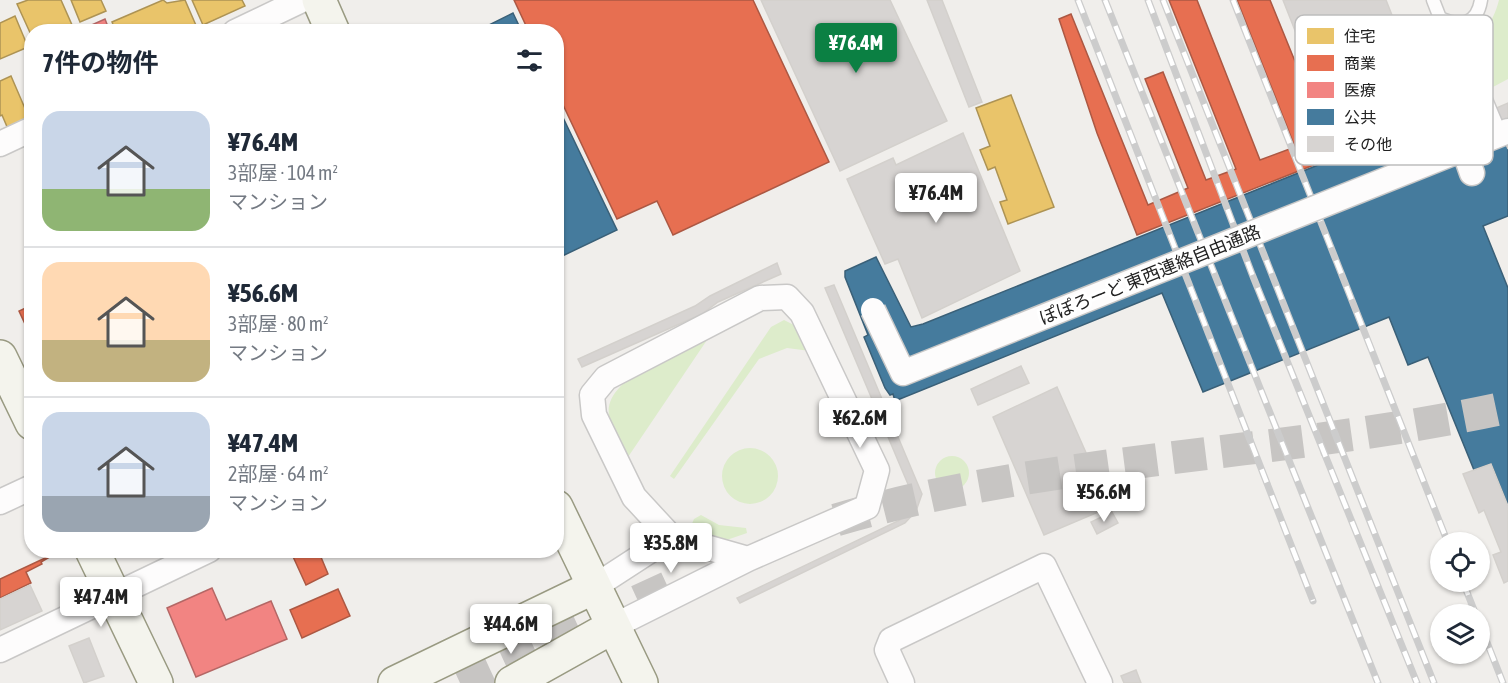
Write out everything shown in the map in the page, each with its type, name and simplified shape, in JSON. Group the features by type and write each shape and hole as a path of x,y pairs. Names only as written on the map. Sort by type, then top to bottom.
{"street":[{"path":"252,24 302,0"},
{"path":"319,0 330,24"},
{"path":"1493,120 1502,133"},
{"path":"0,144 24,133"},
{"name":"ぽぽろーど 東西連絡自由通路","path":"873,310 903,374 1424,165"},
{"path":"1473,165 1475,171"},
{"path":"512,683 612,627 748,559 867,507 877,470 837,380 802,313 787,297 760,298 606,378 592,395 594,415 634,496 671,537 748,559"},
{"path":"0,357 24,406"},
{"path":"0,502 24,491"},
{"path":"564,524 641,683"},
{"path":"395,683 594,587 671,537"},
{"path":"96,558 156,683"},
{"path":"0,650 192,558"},
{"path":"902,683 887,650 891,640 1044,566 1100,683"}],"lane":[{"path":"1432,0 1439,15"},
{"path":"1475,15 1481,0"}],"green space":[{"path":"1499,0 1508,0 1508,79 1493,87 1493,16"},
{"path":"784,320 796,326 810,351 787,348 759,359 674,479 670,476 771,327"},
{"path":"707,340 626,460 609,416 610,402 618,390 645,368"},
{"path":"745,448 755,448 770,456 776,465 778,476 776,487 770,496 755,504 745,504 734,499 727,492 722,481 722,471 727,460 734,453"},
{"path":"952,456 964,461 969,473 964,485 952,490 940,485 935,473 940,461"},
{"path":"701,515 719,525 746,528 747,533 718,543 693,532 691,526 694,519"}],"building: 住宅":[{"path":"28,0 61,0 72,24 26,24 17,4"},
{"path":"71,0 101,0 106,11 80,22"},
{"path":"163,0 167,3 185,0 195,24 113,24 112,22"},
{"path":"192,0 242,0 245,6 203,24"},
{"path":"15,16 24,37 24,49 0,59 0,23"},
{"path":"11,76 24,106 24,122 8,129 2,115 0,116 0,81"},
{"path":"1011,95 1054,207 1008,224 1000,202 1007,200 995,167 988,170 980,150 990,146 976,108"}],"building: 商業":[{"path":"514,0 753,0 829,162 673,235 657,201 617,219 564,107 564,24 525,24"},
{"path":"1169,0 1197,0 1260,160 1295,147 1295,165 1314,165 1137,235 1097,133 1059,19 1071,14 1148,205 1188,188 1145,79 1163,72 1206,180 1236,169"},
{"path":"1237,0 1270,0 1295,61 1295,147"},
{"path":"24,309 24,322 19,311"},
{"path":"48,558 41,562 42,564 26,572 31,583 0,598 0,579"},
{"path":"294,558 321,558 328,574 306,585"},
{"path":"338,589 350,616 302,638 290,610"}],"building: 医療":[{"path":"105,19 107,24 94,24"},
{"path":"212,588 226,620 271,601 287,639 196,677 167,608"}],"building: 公共":[{"path":"513,13 518,24 491,24"},
{"path":"1493,111 1508,149 1508,216 1483,226 1508,288 1508,506 1491,464 1474,470 1428,357 1408,365 1389,317 1203,392 1162,293 895,401 893,394 890,395 885,388 864,337 868,335 845,277 845,271 876,257 911,327 1318,165 1493,165"},
{"path":"564,120 617,230 564,255"}],"building: その他":[{"path":"761,0 890,0 947,121 840,171"},
{"path":"927,0 942,0 982,102 969,107"},
{"path":"1283,0 1386,0 1392,15 1295,15 1295,31"},
{"path":"1508,103 1508,149 1493,112 1493,110"},
{"path":"963,133 1020,271 922,318 898,259 885,264 847,179 893,158 896,165"},
{"path":"777,263 781,274 718,302 702,314 582,367 578,359 695,306 710,296"},
{"path":"834,285 922,494 916,511 905,523 740,603 737,598 900,520 913,496 825,288"},
{"path":"1021,366 1029,383 978,405 971,389"},
{"path":"1057,387 1110,507 1044,535 993,417"},
{"path":"1491,464 1508,506 1508,581 1504,583 1493,555 1501,552 1484,510 1479,513 1463,474"},
{"path":"1112,512 1118,523 1097,534 1091,522"},
{"path":"30,585 42,611 0,630 0,599"},
{"path":"89,638 104,676 84,683 69,646"},
{"path":"1136,670 1141,683 1124,683 1121,676"}],"tunnel":[{"path":"836,520 918,499 1002,482 1340,436 1508,407"},
{"path":"460,683 682,581"}],"railway":[{"path":"1078,0 1313,601"},
{"path":"1105,0 1378,683"},
{"path":"1148,0 1252,274 1417,683"},
{"path":"1163,0 1434,683"},
{"path":"1233,0 1295,157"},
{"path":"1298,165 1444,532"},
{"path":"1467,592 1472,604"},
{"path":"1490,650 1503,683"}]}
